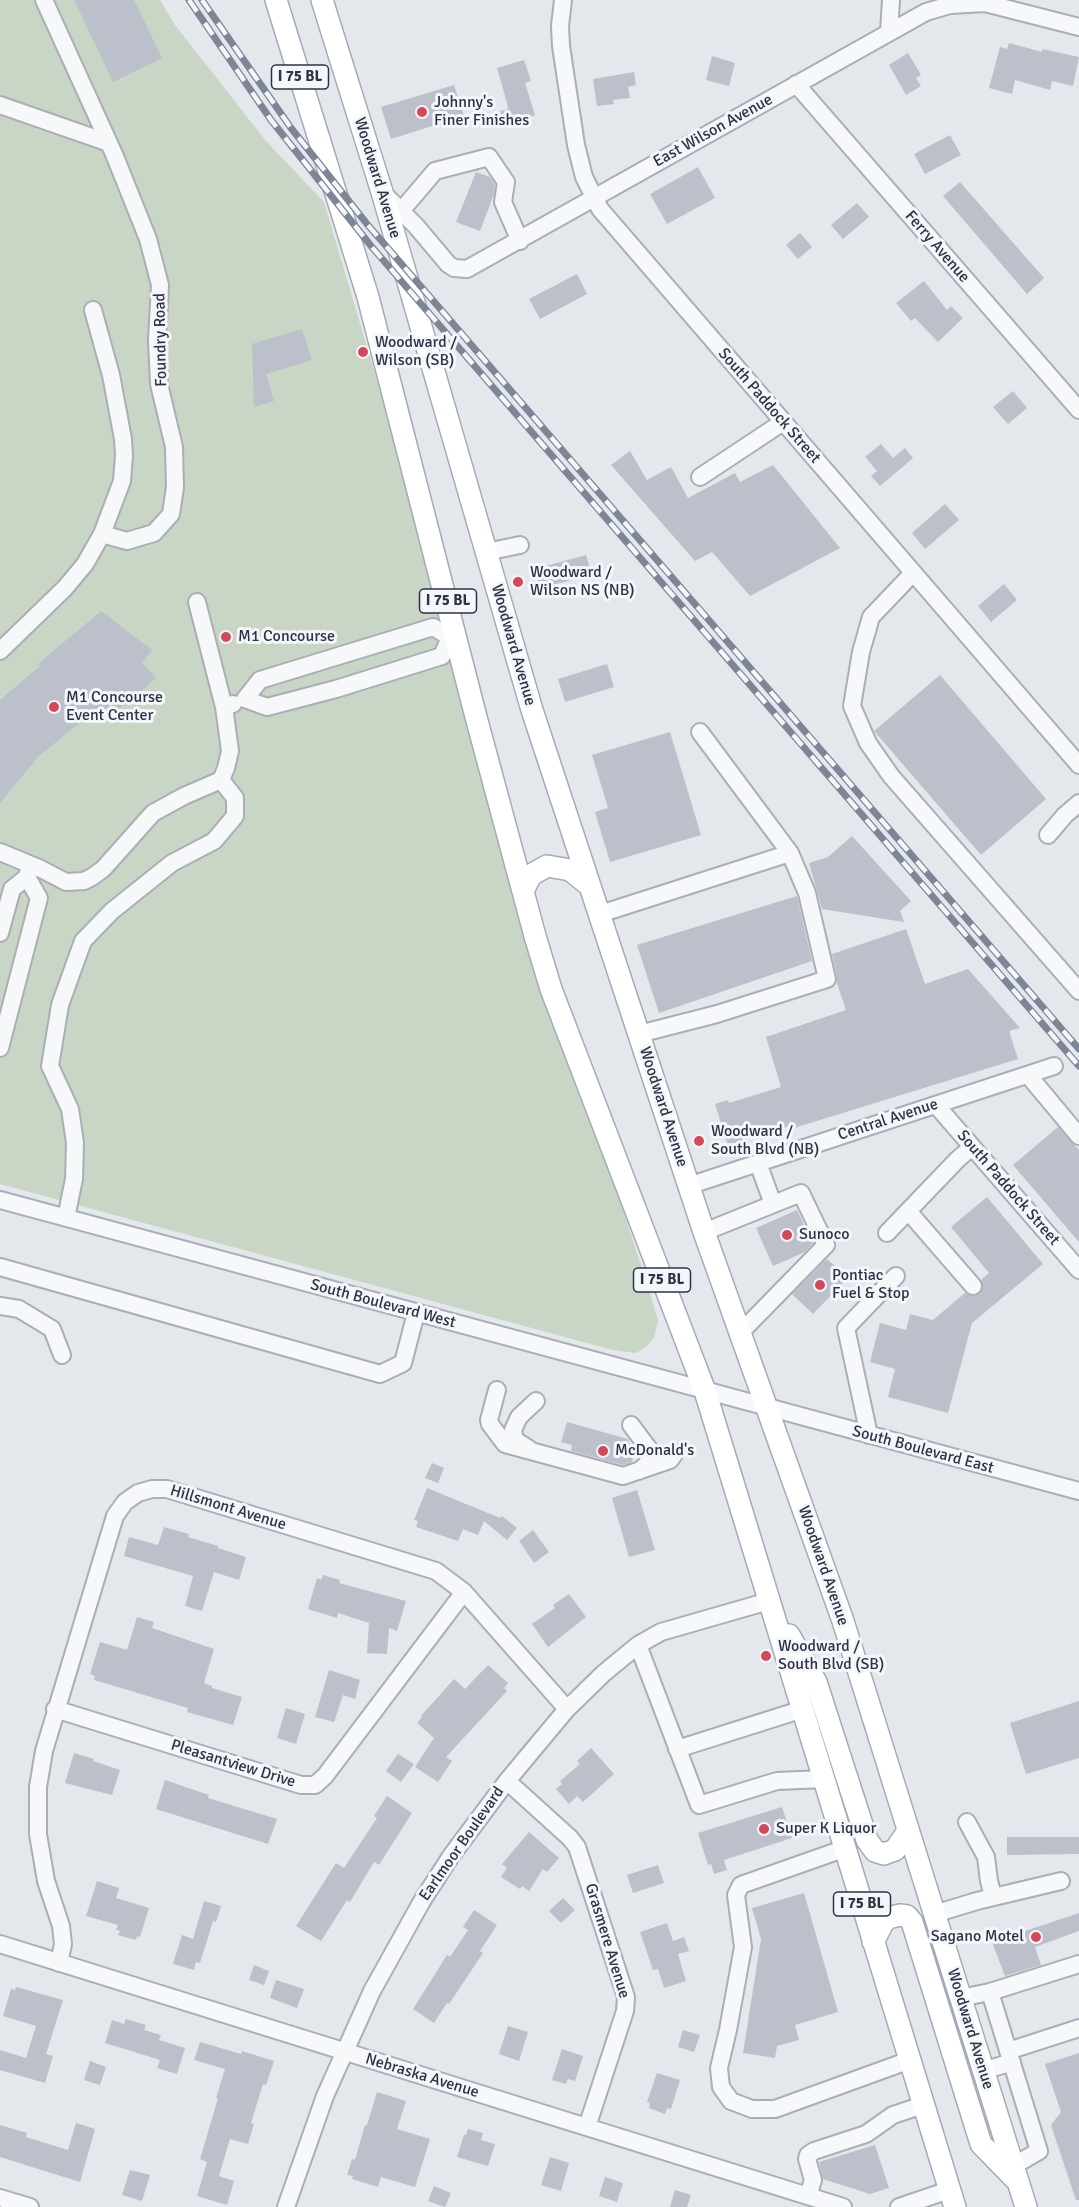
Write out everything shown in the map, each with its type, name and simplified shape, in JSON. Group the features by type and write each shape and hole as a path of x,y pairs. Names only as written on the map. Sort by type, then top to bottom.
{"main road":[{"name":"I 75 BL","path":"276,0 368,297 454,637 551,989 705,1391 952,2199"},
{"name":"Woodward Avenue","path":"322,0 382,192 532,710 704,1232 839,1610 1026,2207"},
{"path":"523,891 531,875 547,866 570,870 590,885"},
{"path":"769,1601 816,1682 867,1840 875,1851 884,1854 895,1850 908,1831"},
{"path":"873,1941 888,1918 907,1916 912,1922 981,2144 1015,2174"},
{"path":"952,2199 963,2207"}],"street":[{"name":"Foundry Road","path":"44,0 109,144 148,239 160,285 157,340 159,384 174,447 175,487 171,514 154,533 127,542 102,534"},
{"name":"South Paddock Street","path":"563,0 560,36 563,66 580,165 593,198 608,219 1079,765"},
{"path":"889,32 891,0"},
{"name":"East Wilson Avenue","path":"382,192 448,264 454,268 466,269 889,32 938,8 974,3 1009,8 1079,27"},
{"name":"Ferry Avenue","path":"796,84 1079,410"},
{"path":"0,105 109,144"},
{"path":"401,211 435,171 489,157 506,182 503,202 520,240"},
{"path":"0,651 76,577 102,534 118,495 123,474 124,455 111,375 93,310"},
{"path":"700,477 783,422"},
{"path":"486,552 520,545"},
{"path":"913,573 871,617 861,652 852,706 868,743 891,776 1079,990"},
{"path":"0,852 28,871 66,882 84,881 104,869 153,813 183,796 221,780 230,751 224,707 197,602"},
{"path":"224,707 245,699 260,680 433,627 454,637 442,656 336,689 267,707 245,699"},
{"path":"639,1034 717,1014 827,979 807,893 790,853 700,732"},
{"path":"66,1218 74,1179 75,1143 70,1109 50,1066 60,1005 83,941 112,911 172,863 214,841 235,816 235,798 221,780"},
{"path":"1048,835 1079,803"},
{"path":"600,914 790,853"},
{"path":"0,933 12,889 28,871"},
{"path":"0,1048 39,898 28,871"},
{"name":"Central Avenue","path":"688,1185 1054,1066"},
{"path":"1028,1075 1079,1136"},
{"name":"South Paddock Street","path":"936,1105 1079,1270"},
{"path":"887,1233 972,1147"},
{"path":"758,1163 773,1204"},
{"path":"704,1232 801,1193 826,1245 740,1333"},
{"name":"South Boulevard West","path":"0,1200 766,1407"},
{"path":"908,1211 973,1286"},
{"path":"0,1267 380,1374 403,1363 416,1313"},
{"path":"869,1435 846,1328 896,1276"},
{"path":"0,1306 19,1309 52,1329 62,1355"},
{"path":"497,1390 489,1416 490,1424 505,1444 623,1476 670,1460 675,1453"},
{"path":"534,1453 515,1440 513,1430 519,1417 536,1401"},
{"name":"South Boulevard East","path":"766,1407 1079,1491"},
{"path":"631,1425 649,1449 649,1459 638,1472"},
{"name":"Hillsmont Avenue","path":"59,1963 62,1936 42,1862 38,1834 37,1806 44,1751 115,1516 125,1502 144,1490 167,1489 445,1576 464,1592 567,1709"},
{"name":"Pleasantview Drive","path":"55,1709 301,1785 315,1785 325,1776 464,1592"},
{"name":"Earlmoor Boulevard","path":"286,2207 317,2116 372,1991 422,1901 451,1856 507,1780 567,1709 604,1673 638,1645 661,1632 769,1601"},
{"path":"638,1645 699,1805 777,1781 825,1779"},
{"path":"677,1749 803,1709"},
{"name":"Grasmere Avenue","path":"507,1780 577,1847 626,1997 625,2011 586,2127"},
{"path":"968,1822 986,1857 993,1896"},
{"path":"846,1848 741,1885 736,1894 744,1947 719,2068 722,2086 731,2101 752,2109 775,2109 910,2061"},
{"path":"934,1914 993,1896 1061,1881"},
{"name":"Nebraska Avenue","path":"0,1944 843,2207"},
{"path":"960,1998 990,1992 1079,1964"},
{"path":"990,1992 1040,2151 1015,2174"},
{"path":"983,2072 1010,2056 1079,2028"},
{"path":"808,2196 813,2180 808,2155 866,2134 894,2115 923,2105"},
{"path":"0,2198 30,2207"},
{"path":"899,2207 952,2199"}],"green space":[{"name":"M1 Concourse","path":"0,0 160,0 175,25 266,141 324,202 504,809 587,1064 602,1143 656,1313 658,1321 654,1338 636,1353 613,1350 0,1184"}],"building":[{"path":"74,0 134,0 162,58 113,82"},
{"path":"1009,43 1042,52 1042,49 1079,57 1073,86 1052,81 1050,90 1015,80 1012,94 989,88 1000,47 1007,49"},
{"path":"908,53 921,75 916,78 921,86 906,95 889,65"},
{"path":"712,56 735,63 729,86 706,80"},
{"path":"524,60 531,81 525,83 535,115 530,117 531,119 506,128 500,111 508,109 497,68"},
{"path":"634,72 636,85 628,87 630,98 613,100 614,104 597,106 593,79"},
{"path":"454,85 464,116 391,139 381,107"},
{"path":"950,135 961,155 925,174 914,154"},
{"path":"698,167 715,198 667,224 650,194"},
{"path":"476,172 490,177 495,184 494,194 480,231 456,222"},
{"path":"960,182 1044,278 1027,294 943,196"},
{"path":"857,203 869,217 843,239 831,225"},
{"path":"800,233 812,247 798,259 786,245"},
{"path":"577,274 587,294 540,319 529,299"},
{"path":"924,281 947,310 951,306 963,318 938,342 915,318 911,321 896,303"},
{"path":"302,329 312,360 266,374 274,401 254,407 252,344"},
{"path":"1013,391 1027,408 1008,424 993,407"},
{"path":"881,444 893,458 905,448 913,458 880,486 871,476 877,471 865,457"},
{"path":"630,451 647,480 671,467 688,498 735,473 740,482 773,465 840,548 750,596 712,552 695,561 611,465"},
{"path":"945,504 959,520 925,549 912,533"},
{"path":"586,555 592,575 540,588 535,569"},
{"path":"1004,584 1017,600 991,622 978,606"},
{"name":"M1 Concourse Event Center","path":"101,611 152,650 142,663 156,678 131,701 116,710 111,704 93,720 89,715 38,757 0,803 0,700 40,666 38,664"},
{"path":"607,664 614,687 565,702 558,679"},
{"path":"940,675 1046,799 981,855 874,731"},
{"path":"670,732 701,835 610,862 595,812 608,808 592,755"},
{"path":"852,836 911,901 900,911 904,922 822,909 809,863 828,857"},
{"path":"797,896 812,961 659,1013 637,945"},
{"path":"906,929 925,984 968,969 1020,1028 1009,1031 1018,1059 794,1128 793,1125 728,1145 715,1104 728,1100 729,1103 781,1087 766,1037 846,1010 837,983 832,954"},
{"path":"1058,1127 1079,1150 1079,1242 1013,1165"},
{"path":"987,1197 1043,1264 972,1323 948,1413 888,1397 895,1369 870,1362 880,1323 906,1330 910,1314 933,1320 965,1293 974,1296 980,1293 983,1285 981,1280 989,1273 951,1227"},
{"path":"797,1210 813,1243 805,1252 773,1266 756,1228"},
{"path":"827,1259 848,1278 813,1314 792,1294"},
{"name":"McDonald's","path":"567,1422 628,1439 635,1448 632,1462 623,1465 571,1451 572,1445 561,1442"},
{"path":"432,1463 444,1468 438,1483 425,1478"},
{"path":"427,1488 500,1518 502,1516 517,1528 507,1540 484,1521 478,1535 463,1529 458,1541 416,1527 418,1521 414,1520"},
{"path":"637,1490 655,1550 629,1557 612,1498"},
{"path":"164,1527 189,1534 188,1537 246,1557 239,1580 214,1572 202,1611 185,1606 193,1576 124,1556 129,1537 158,1545"},
{"path":"533,1530 549,1552 534,1563 519,1541"},
{"path":"323,1575 340,1580 339,1583 406,1601 397,1631 389,1628 387,1654 367,1653 369,1623 338,1613 337,1618 308,1609 317,1578 321,1580"},
{"path":"569,1594 586,1617 548,1647 532,1624 555,1608 553,1605"},
{"path":"137,1617 154,1622 152,1628 214,1649 204,1683 212,1688 242,1697 233,1725 187,1712 188,1708 94,1680 95,1676 90,1674 100,1642 127,1650"},
{"path":"488,1665 508,1683 504,1688 507,1691 446,1757 452,1761 438,1782 415,1767 434,1738 417,1723 454,1679 465,1689"},
{"path":"329,1670 360,1680 355,1699 343,1695 334,1722 315,1717"},
{"path":"1079,1701 1079,1758 1026,1774 1010,1723"},
{"path":"286,1708 305,1714 296,1744 277,1738"},
{"path":"591,1748 614,1774 583,1802 577,1796 569,1804 556,1789 562,1784 560,1781 580,1764 577,1761"},
{"path":"74,1753 120,1770 112,1795 65,1783"},
{"path":"398,1754 414,1764 401,1782 386,1771"},
{"path":"165,1780 209,1795 208,1798 277,1819 268,1844 156,1809"},
{"path":"387,1796 412,1813 379,1865 374,1862 350,1902 347,1900 321,1941 296,1926 336,1863 344,1868 377,1818 374,1816"},
{"path":"782,1807 792,1838 724,1860 727,1870 714,1874 711,1864 708,1865 698,1833"},
{"path":"529,1832 559,1858 547,1872 543,1869 529,1891 522,1886 520,1889 501,1877 507,1868 502,1864"},
{"path":"1007,1837 1079,1837 1079,1854 1007,1855"},
{"path":"658,1865 664,1883 633,1893 627,1875"},
{"path":"97,1881 119,1888 116,1898 149,1908 140,1937 137,1936 136,1940 118,1935 120,1931 116,1930 118,1925 86,1916"},
{"path":"804,1893 838,2012 795,2025 799,2040 777,2046 775,2058 743,2053 761,1939 752,1908"},
{"path":"563,1898 575,1910 561,1923 549,1911"},
{"path":"204,1901 221,1906 216,1922 213,1921 200,1963 196,1962 194,1970 173,1964 182,1935 193,1939"},
{"path":"474,1910 497,1925 480,1951 483,1953 434,2023 413,2009 447,1955 450,1957 468,1930 463,1927"},
{"name":"Sagano Motel","path":"1079,1913 1079,1931 1035,1947 1041,1965 1005,1976 992,1942"},
{"path":"667,1923 673,1941 684,1937 689,1951 678,1954 686,1981 664,1988 658,1969 653,1970 640,1932"},
{"path":"254,1965 269,1971 264,1985 249,1980"},
{"path":"276,1980 304,1989 297,2008 270,1998"},
{"path":"16,1987 63,2000 46,2054 53,2056 45,2083 0,2070 0,2050 26,2058 36,2026 3,2016 11,1989 15,1990"},
{"path":"126,2019 146,2025 144,2030 161,2035 159,2040 185,2048 177,2074 157,2068 160,2060 105,2043 112,2020 124,2024"},
{"path":"508,2026 528,2032 519,2061 499,2054"},
{"path":"683,2030 700,2035 694,2052 678,2047"},
{"path":"200,2042 274,2061 266,2085 263,2084 251,2123 254,2124 248,2144 230,2139 219,2176 234,2181 227,2205 197,2196 207,2162 200,2159 225,2069 194,2060"},
{"path":"562,2049 583,2056 575,2081 568,2079 566,2084 552,2080"},
{"path":"1079,2053 1079,2200 1076,2200 1051,2125 1061,2112 1045,2064"},
{"path":"90,2061 106,2067 100,2085 84,2080"},
{"path":"657,2073 680,2080 671,2109 667,2108 665,2114 649,2108 650,2103 647,2102"},
{"path":"377,2092 406,2101 397,2129 430,2139 415,2187 381,2177 378,2187 352,2179 353,2176 347,2175 352,2159 355,2160"},
{"path":"76,2123 95,2129 80,2182 0,2157 0,2125 27,2133 26,2137 68,2150"},
{"path":"468,2129 483,2133 481,2140 495,2144 488,2166 457,2157"},
{"path":"875,2145 889,2188 870,2194 823,2179 819,2162"},
{"path":"550,2157 569,2163 561,2191 541,2185"},
{"path":"130,2170 150,2175 142,2201 122,2195"},
{"path":"605,2177 623,2183 617,2202 599,2196"},
{"path":"434,2186 451,2193 445,2207 428,2201"},
{"path":"675,2190 691,2195 687,2207 670,2207"}],"railway":[{"path":"189,0 271,120 371,246 1079,1066"},
{"path":"202,0 291,128 367,224 1079,1049"}],"place":[{"name":"Johnny's Finer Finishes","path":"422,112"},
{"name":"Woodward / Wilson (SB)","path":"363,352"},
{"name":"Woodward / Wilson NS (NB)","path":"518,582"},
{"name":"M1 Concourse","path":"226,637"},
{"name":"M1 Concourse Event Center","path":"54,707"},
{"name":"Woodward / South Blvd (NB)","path":"699,1141"},
{"name":"Sunoco","path":"787,1235"},
{"name":"Pontiac Fuel & Stop","path":"820,1285"},
{"name":"McDonald's","path":"603,1451"},
{"name":"Woodward / South Blvd (SB)","path":"766,1656"},
{"name":"Super K Liquor","path":"764,1829"},
{"name":"Sagano Motel","path":"1036,1937"}]}
